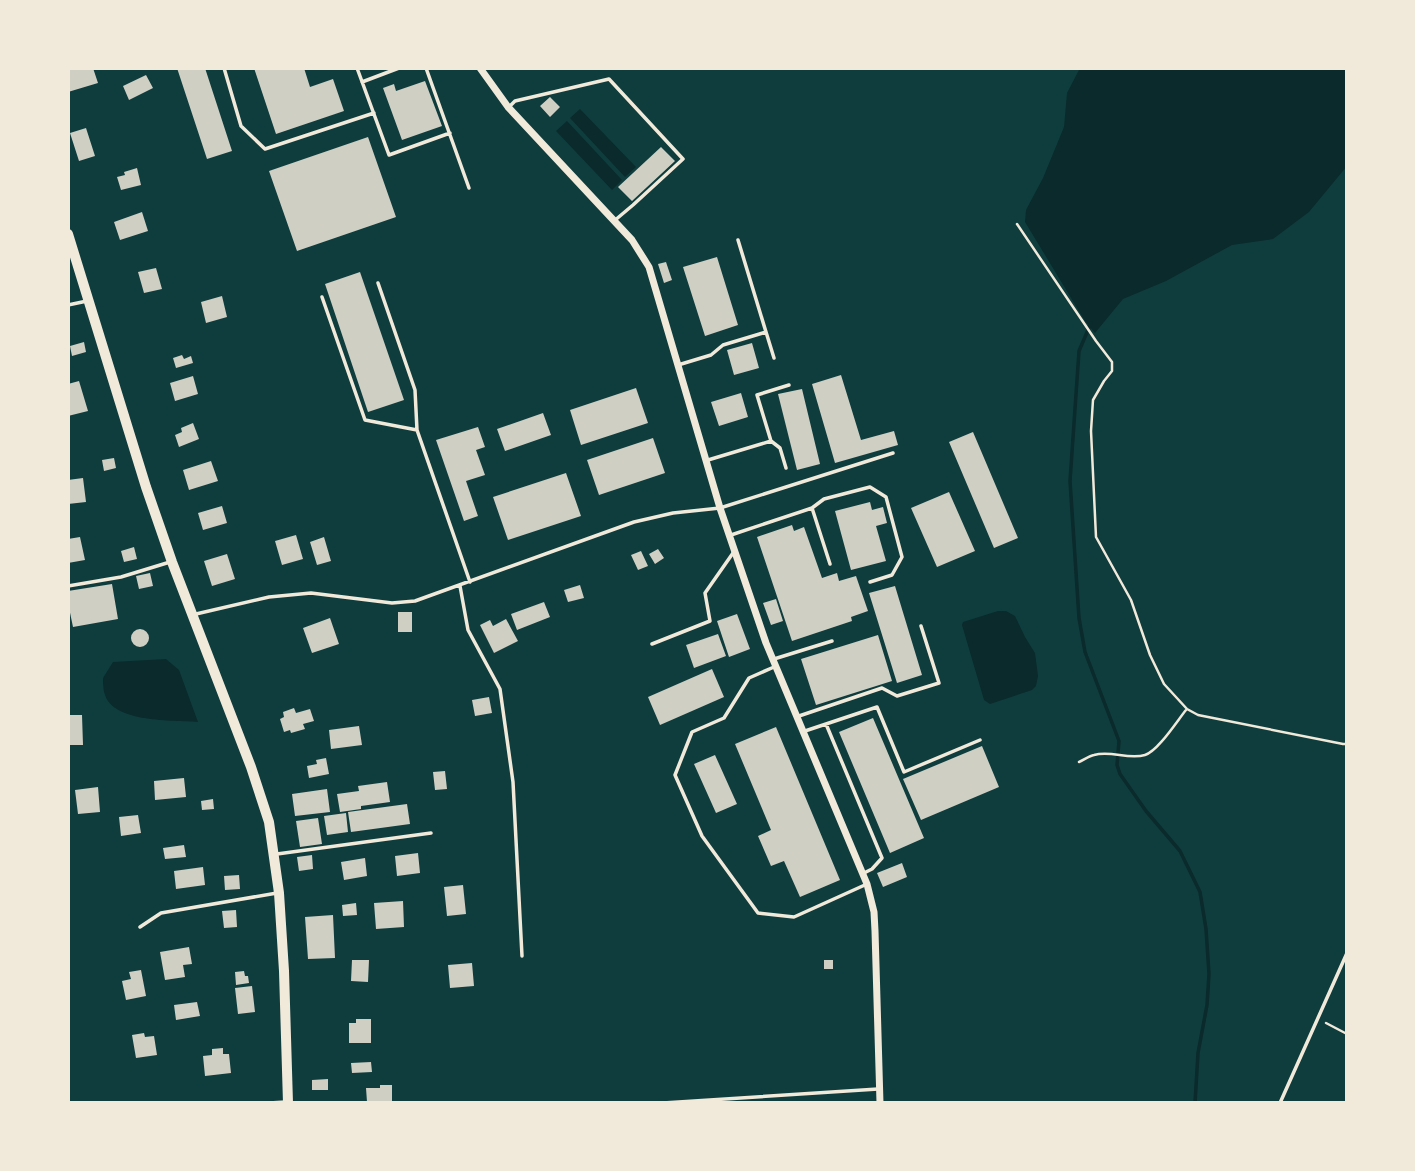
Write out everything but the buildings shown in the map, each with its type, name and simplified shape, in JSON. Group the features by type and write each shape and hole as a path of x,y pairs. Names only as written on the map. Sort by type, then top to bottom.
{"main road":[{"path":"68,234 146,488 251,767 269,822 279,893 288,1102"}],"street":[{"path":"480,68 508,107 632,240 649,267 734,551 774,663 867,884 874,912 880,1103"}],"lane":[{"path":"224,68 241,126 265,149 374,113"},
{"path":"357,68 389,155 450,134"},
{"path":"362,82 399,68"},
{"path":"426,68 470,188"},
{"path":"508,107 515,101 608,79 683,159 614,221"},
{"path":"738,240 774,358"},
{"path":"378,283 415,390 417,430 470,582"},
{"path":"323,297 365,420 417,430"},
{"path":"68,304 89,301"},
{"path":"678,365 710,355 723,345 766,332"},
{"path":"786,468 780,449 771,441 757,395 789,385"},
{"path":"706,461 771,441"},
{"path":"194,615 270,597 311,593 392,603 415,601 634,522 673,513 720,508 893,453"},
{"path":"729,536 812,508 824,499 870,487 886,497 902,557 892,575 870,582"},
{"path":"812,508 830,564"},
{"path":"652,644 710,621 705,593 734,551"},
{"path":"68,586 121,577 172,562"},
{"path":"460,586 468,630 500,689 513,782 522,956"},
{"path":"797,717 882,688 897,696 939,683 921,626"},
{"path":"832,641 774,663 749,678 724,718 692,732 675,775 702,836 758,913 794,917 867,884"},
{"path":"803,732 877,707 904,772 980,740"},
{"path":"826,724 882,858 872,869 862,873"},
{"path":"275,854 431,833"},
{"path":"140,927 161,913 279,893"},
{"path":"1280,1103 1347,953"},
{"path":"663,1103 880,1088"},
{"path":"269,1103 288,1102"}],"path":[{"path":"1017,224 1112,362 1112,371 1093,400 1091,431 1096,537 1131,600 1164,684 1187,709 1198,715 1347,744"},
{"path":"1079,762 1095,754 1125,757 1146,755 1187,709"},
{"path":"1317,1018 1347,1034"}],"water":[{"path":"1080,68 1347,68 1347,166 1309,212 1273,239 1232,245 1166,281 1123,299 1095,333 1025,222 1026,210 1043,178 1064,127 1067,93"},
{"path":"580,109 636,167 625,177 570,118"},
{"path":"567,121 622,180 612,190 556,131"},
{"path":"1006,611 1015,616 1035,653 1038,676 1036,686 1032,690 990,704 984,700 962,625 963,622"},
{"path":"166,659 179,670 198,722 146,718 120,711 111,704 104,693 103,678 113,662"}],"waterway":[{"path":"1091,323 1079,351 1070,481 1079,618 1085,652 1119,741 1117,765 1120,774 1146,811 1180,851 1200,892 1209,974 1207,1005 1198,1053 1195,1103"}]}
